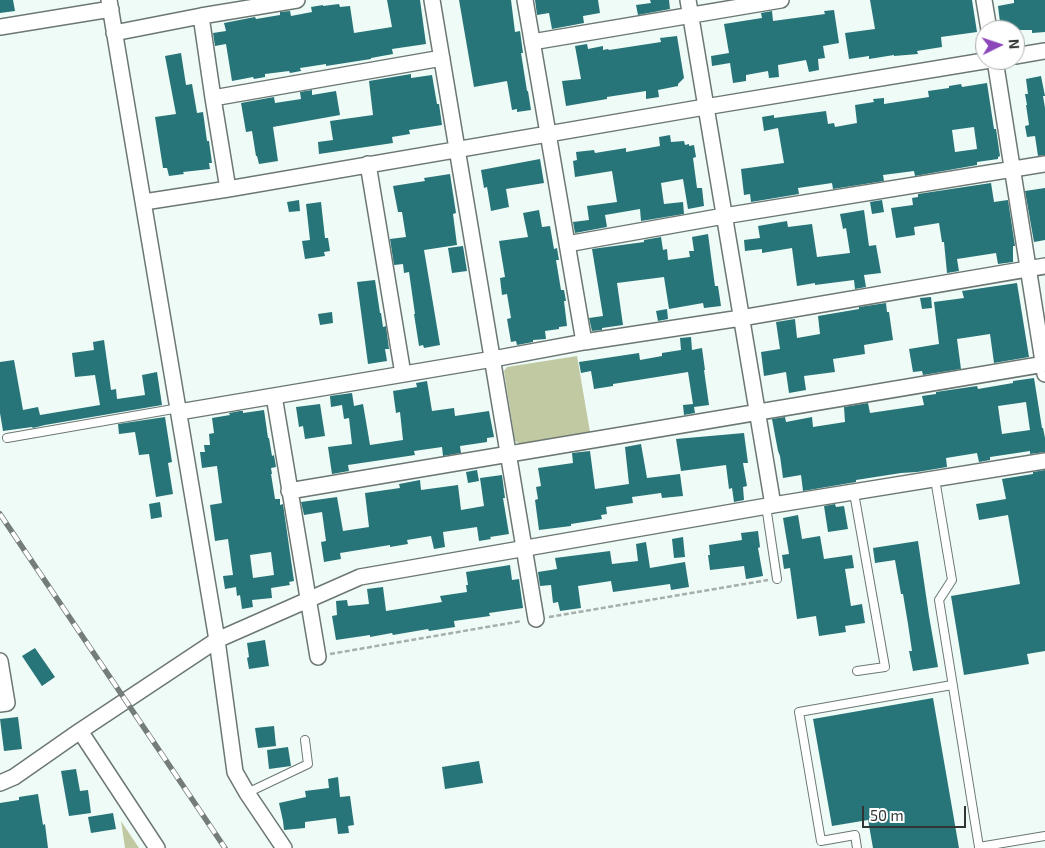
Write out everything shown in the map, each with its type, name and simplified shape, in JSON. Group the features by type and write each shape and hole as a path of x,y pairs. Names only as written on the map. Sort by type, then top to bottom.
{"street":[{"path":"114,33 297,0"},
{"path":"432,0 536,619"},
{"path":"525,0 584,342"},
{"path":"688,0 757,412 770,506"},
{"path":"532,42 781,0"},
{"path":"984,0 987,20"},
{"path":"0,27 110,5 217,640 235,772 284,848"},
{"path":"201,16 228,189"},
{"path":"1025,54 1045,51"},
{"path":"213,98 442,58"},
{"path":"144,202 975,62"},
{"path":"289,491 757,412 1044,368 996,70"},
{"path":"368,164 403,374"},
{"path":"567,244 724,216 1045,164"},
{"path":"179,410 274,396 584,342 741,318 1045,266"},
{"path":"274,396 318,657"},
{"path":"0,783 14,777 217,640 360,577 525,547 1045,461"},
{"path":"0,661 7,703 0,704"},
{"path":"80,731 156,848"}],"lane":[{"path":"7,438 179,410"},
{"path":"935,479 952,580 939,600 979,847 1045,836"},
{"path":"854,493 884,668 857,671"},
{"path":"770,506 777,578"},
{"path":"857,848 855,835 821,841 799,712 952,685"},
{"path":"247,793 308,764 305,740"}],"green space":[{"path":"577,356 590,432 520,444 515,441 504,371 507,367"},
{"path":"121,821 139,848 125,848"}],"building":[{"path":"0,0 13,0 15,11 0,13"},
{"path":"387,0 420,0 426,44 392,49 393,54 371,59 300,68 301,71 265,74 265,77 232,81 226,44 215,46 213,33 226,31 224,23 255,17 256,19 280,15 280,12 290,11 291,16 312,12 311,7 323,5 339,4 340,7 350,6 354,33 392,27"},
{"path":"459,0 511,0 515,32 520,31 523,53 521,53 531,110 517,112 517,109 512,110 507,81 474,87"},
{"path":"535,0 598,0 600,13 583,16 584,23 552,29 549,13 537,15"},
{"path":"650,0 669,0 670,9 638,15 636,5 651,3"},
{"path":"870,0 972,0 975,32 941,37 942,47 917,51 918,54 869,59 869,56 849,59 845,33 875,29"},
{"path":"1014,0 1045,0 1045,32 1032,33 1032,30 1025,30 1025,20 1000,20 998,6 1014,3"},
{"path":"834,10 839,43 823,46 825,58 818,59 819,70 809,72 806,60 778,65 779,77 769,78 768,71 746,75 746,81 733,83 730,63 712,66 711,56 729,53 724,24 762,18 761,13 772,11 773,21 825,14 824,11"},
{"path":"677,36 684,78 678,86 658,90 659,97 646,99 646,91 566,106 562,81 581,79 575,46 587,44 588,49 603,46 603,50 609,50 661,42 660,38"},
{"path":"181,53 186,85 192,84 197,113 203,112 212,163 209,163 210,169 183,172 184,174 169,176 167,168 163,168 155,117 176,114 165,56"},
{"path":"411,74 411,78 432,75 442,125 409,130 410,134 392,137 393,143 319,154 318,142 333,140 330,121 373,115 369,81"},
{"path":"1041,76 1045,96 1043,96 1045,108 1045,155 1038,156 1035,136 1027,137 1025,126 1029,125 1025,94 1028,94 1026,79"},
{"path":"987,83 1000,156 998,159 977,162 977,165 915,176 914,171 883,175 884,181 833,189 832,183 798,188 799,194 751,202 750,194 744,195 741,169 784,163 778,128 764,131 762,117 774,115 774,118 826,111 828,124 834,123 835,127 857,123 855,105 874,102 873,99 884,98 884,104 929,97 928,91 949,88 949,86 961,84 962,87","holes":["974,127 977,149 955,152 952,130"]},
{"path":"312,90 312,95 336,91 340,115 273,127 278,161 259,164 252,131 246,132 241,103 274,97 275,103 301,99 300,92"},
{"path":"670,135 671,142 684,141 685,145 694,145 696,157 693,158 697,188 702,188 704,206 688,209 683,179 661,183 664,204 683,202 684,214 641,221 640,209 605,215 607,227 575,233 573,222 589,220 587,206 617,202 612,171 575,177 573,161 577,160 576,152 594,150 595,153 626,148 626,152 660,146 659,137"},
{"path":"540,159 544,183 506,189 509,207 491,211 487,187 484,188 481,170"},
{"path":"450,174 456,213 453,214 457,245 424,250 440,345 424,348 423,345 419,346 409,272 404,273 403,264 394,265 390,239 406,237 402,212 398,212 393,186 425,181 424,178"},
{"path":"991,183 994,202 1008,200 1015,246 1013,246 1013,262 998,264 996,253 957,259 959,271 947,273 944,242 942,242 939,223 914,227 915,235 896,238 891,208 913,205 912,198 918,197 918,194"},
{"path":"1045,188 1045,240 1034,242 1025,191"},
{"path":"299,200 300,211 289,212 287,202"},
{"path":"882,200 884,212 872,214 870,202"},
{"path":"321,202 325,238 328,238 330,251 324,252 325,256 305,259 302,241 310,240 306,204"},
{"path":"539,210 542,227 550,226 554,249 557,248 559,260 556,260 561,290 564,290 566,301 564,301 567,326 545,331 546,339 533,340 533,342 517,345 516,341 511,342 507,319 511,318 507,294 502,295 500,278 505,277 499,241 528,237 523,213"},
{"path":"864,210 869,246 876,245 881,273 864,275 866,287 855,289 854,280 797,286 792,248 762,253 762,249 745,251 744,240 760,238 758,226 787,221 788,227 812,224 817,257 850,253 846,228 843,229 840,214"},
{"path":"708,234 715,286 718,286 721,306 704,308 703,303 669,309 664,277 617,283 623,325 592,331 589,318 603,316 592,249 644,242 644,240 661,237 663,250 667,249 668,260 690,257 689,251 694,251 692,237"},
{"path":"463,246 467,271 452,273 448,248"},
{"path":"375,280 380,313 383,327 386,326 389,349 385,349 387,361 368,364 357,282"},
{"path":"1017,283 1029,357 994,363 990,334 957,339 961,369 923,375 922,371 913,372 909,349 939,344 934,302 964,298 962,291"},
{"path":"931,297 932,308 922,309 920,298"},
{"path":"886,303 893,340 864,345 865,354 833,359 835,372 804,376 806,390 789,393 786,372 764,376 761,352 780,349 776,322 795,319 797,338 820,334 818,316"},
{"path":"667,309 668,319 658,321 656,311"},
{"path":"332,312 333,323 320,325 318,314"},
{"path":"691,337 692,350 702,348 709,405 694,407 695,413 684,415 683,405 693,404 688,372 613,384 613,386 594,389 591,371 581,373 579,362 639,353 640,360 662,356 662,353 681,350 680,338"},
{"path":"104,340 111,390 116,389 117,399 145,395 142,375 157,372 162,405 33,428 3,431 0,413 0,362 14,360 23,410 38,407 40,415 100,405 95,375 75,377 72,353 94,350 93,342"},
{"path":"1034,378 1045,438 1045,452 1030,454 1030,451 990,457 990,460 979,462 977,453 946,458 947,467 856,480 856,482 803,491 801,475 783,478 772,419 785,417 786,422 812,417 813,427 845,422 844,407 868,403 870,413 924,405 922,396 936,394 936,392 977,386 978,389 1013,383 1013,381","holes":["1026,402 1030,430 1002,434 998,406"]},
{"path":"427,381 432,411 454,408 455,416 489,411 494,437 487,438 487,442 460,446 461,453 443,456 442,447 414,451 415,455 348,465 349,471 332,474 328,447 352,444 349,418 344,419 342,405 331,407 330,396 352,393 354,406 363,404 370,445 403,440 400,412 396,413 393,391 417,387 416,383"},
{"path":"320,404 325,436 305,439 303,426 299,427 296,407"},
{"path":"264,410 268,438 276,467 271,468 275,499 280,499 280,505 283,504 294,581 289,582 290,585 271,588 272,598 252,600 253,607 242,609 240,595 237,596 236,587 225,589 223,576 233,575 228,539 215,541 210,505 222,503 217,466 202,468 200,452 205,452 204,445 210,445 209,434 214,433 212,418 240,411 243,411 243,413","holes":["271,552 274,575 253,578 250,555"]},
{"path":"165,417 172,462 168,463 173,494 156,497 149,454 139,455 135,432 119,434 118,424"},
{"path":"744,433 748,463 743,463 747,486 743,487 744,500 734,502 732,488 729,489 726,465 681,471 676,439"},
{"path":"641,444 647,478 680,474 683,496 662,498 661,493 632,497 633,503 606,507 607,514 601,515 602,519 571,524 571,526 539,530 535,500 538,499 536,487 541,486 538,468 573,463 572,453 590,451 595,489 629,484 625,447"},
{"path":"477,470 479,481 468,483 466,472"},
{"path":"1045,470 1045,651 1027,654 1029,664 964,675 951,596 1020,584 1008,515 979,520 976,504 1006,499 1002,479"},
{"path":"502,475 505,498 503,498 509,534 479,541 477,527 443,532 445,547 434,549 431,536 407,540 408,544 340,553 341,559 324,562 321,542 326,541 322,512 304,515 301,502 337,497 343,531 369,527 365,493 400,488 399,484 420,480 421,490 458,485 461,510 484,506 480,478"},
{"path":"160,502 162,517 151,519 149,504"},
{"path":"835,504 836,507 844,506 848,529 828,532 824,506"},
{"path":"798,515 802,539 820,536 824,559 852,555 854,568 845,569 851,606 862,604 865,623 845,626 846,632 819,636 816,616 797,619 790,568 784,569 782,555 789,554 783,518"},
{"path":"758,531 760,547 758,548 763,576 746,579 744,566 710,570 709,545 742,540 741,533"},
{"path":"683,537 685,557 674,558 672,539"},
{"path":"918,541 938,667 913,671 909,651 912,651 908,624 895,560 875,563 873,548"},
{"path":"646,542 650,568 685,562 689,587 671,590 670,584 613,592 611,581 578,586 581,608 560,611 558,602 553,603 551,585 540,586 538,572 557,569 555,558 610,551 612,564 638,561 636,544"},
{"path":"510,565 512,580 519,579 523,608 489,613 490,616 454,621 455,627 336,640 332,616 337,615 336,601 347,600 348,606 369,604 367,589 383,587 386,611 442,602 440,596 467,592 466,572"},
{"path":"265,640 269,666 249,669 247,643"},
{"path":"35,648 55,677 42,686 22,656"},
{"path":"933,698 959,848 873,848 868,820 832,826 813,719"},
{"path":"18,717 22,749 4,751 0,719"},
{"path":"274,726 276,746 258,748 255,728"},
{"path":"288,747 291,766 269,769 267,750"},
{"path":"479,761 483,783 445,789 442,767"},
{"path":"76,769 80,791 88,790 91,813 69,816 61,771"},
{"path":"338,777 340,797 350,796 354,825 348,826 349,833 338,834 336,818 305,822 305,828 284,830 279,803 306,797 305,791 329,788 328,779"},
{"path":"38,794 48,848 0,848 0,803"},
{"path":"113,813 116,829 91,833 88,817"}],"railway":[{"path":"0,514 225,848"}]}
